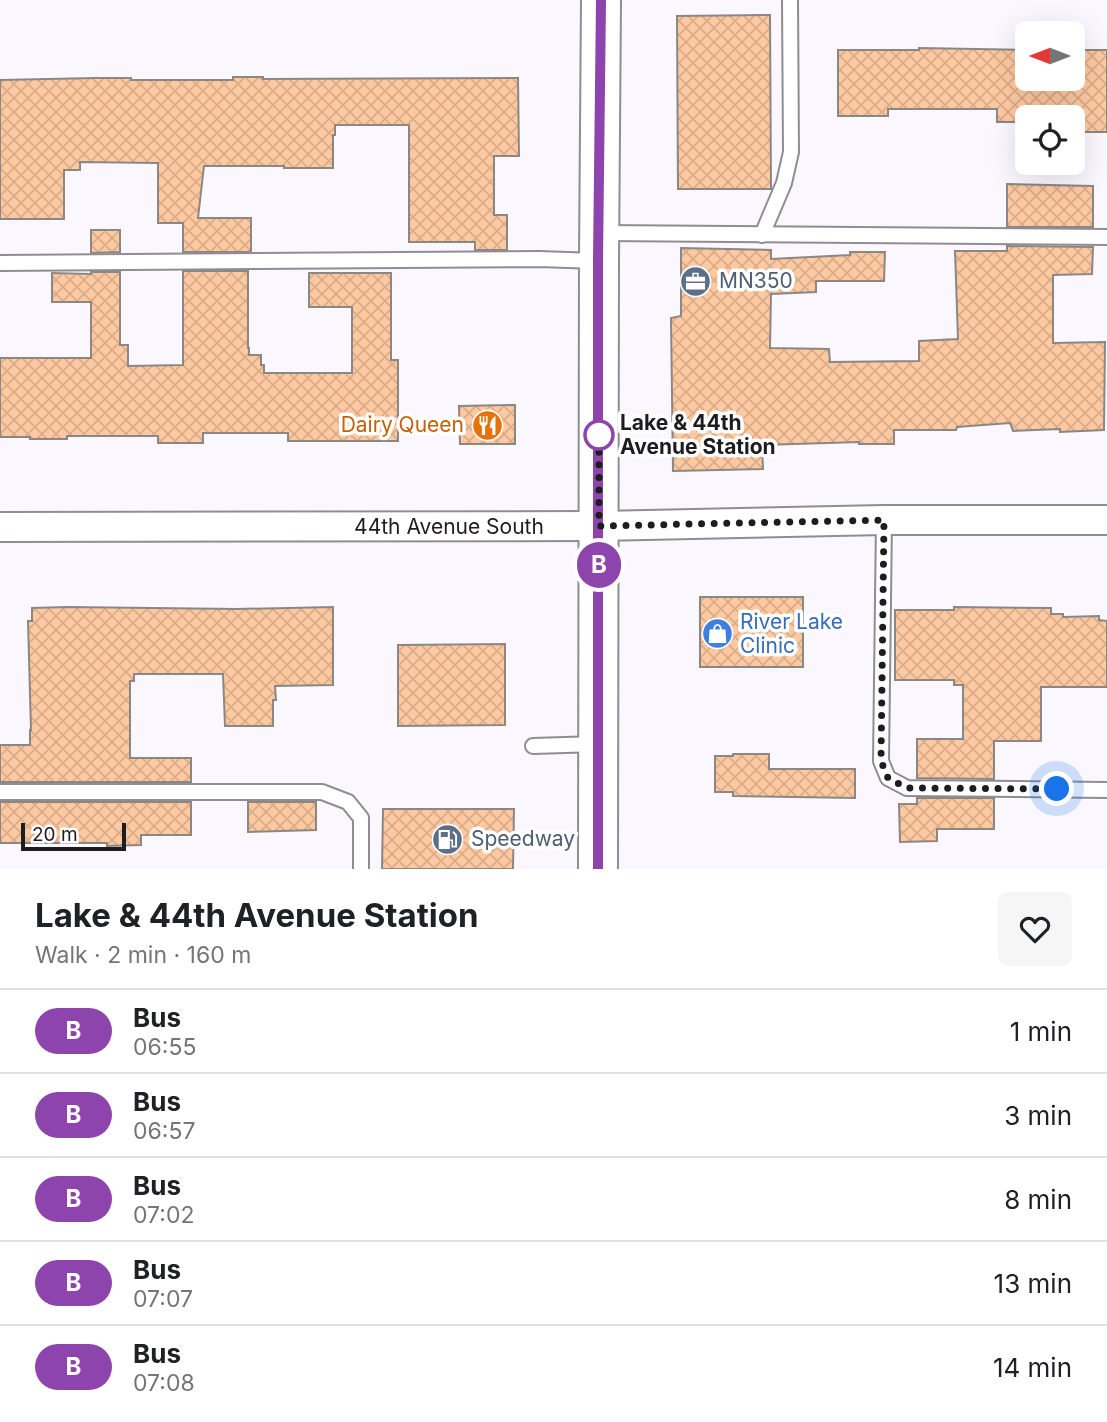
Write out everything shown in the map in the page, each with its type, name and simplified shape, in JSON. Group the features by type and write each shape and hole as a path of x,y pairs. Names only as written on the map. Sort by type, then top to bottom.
{"main road":[{"path":"598,869 601,0"}],"street":[{"name":"44th Avenue South","path":"0,527 599,526 884,520 1107,520"}],"lane":[{"path":"762,235 784,183 790,152 789,0"},
{"path":"0,263 525,259 599,247 762,235 1107,237"},
{"path":"884,520 881,761 888,778 907,788 1107,790"},
{"path":"533,746 598,744"},
{"path":"0,792 322,792 348,802 361,818 361,869"}],"building":[{"path":"770,15 771,189 678,189 677,16"},
{"path":"838,50 1015,50 1015,91 1085,91 1085,50 1107,50 1107,132 1085,132 1085,105 1015,105 1015,122 997,122 997,109 888,109 888,116 838,116"},
{"path":"233,77 518,78 519,156 494,156 494,215 507,215 507,250 475,250 475,242 409,242 409,125 335,125 333,168 204,166 198,218 251,218 251,251 248,252 183,252 183,223 158,223 158,163 80,162 80,170 64,170 64,219 0,219 0,80 233,80"},
{"path":"1007,184 1093,186 1093,227 1007,227"},
{"path":"91,230 120,230 120,252 91,253"},
{"path":"1007,246 1093,247 1092,274 1053,275 1053,343 1105,342 1104,430 1013,431 1010,423 957,427 956,430 894,430 894,444 859,442 762,445 763,469 673,471 671,318 681,316 681,248 771,250 771,259 850,255 850,252 885,252 884,281 816,281 816,292 771,294 770,348 829,349 830,362 919,361 919,341 958,339 955,251 1007,251"},
{"path":"183,271 248,271 249,355 261,355 264,373 352,373 352,307 309,307 309,273 391,273 391,360 398,360 398,441 288,441 288,433 203,433 203,443 158,443 158,436 67,436 67,439 0,437 0,358 91,358 91,302 52,302 52,273 120,272 120,345 128,345 128,366 183,365"},
{"name":"Dairy Queen","path":"515,405 515,444 460,444 459,406"},
{"path":"700,597 803,597 803,667 700,667"},
{"path":"333,607 333,685 275,686 273,726 225,726 223,674 134,674 134,681 130,681 130,758 191,758 191,782 0,782 0,745 30,745 28,621 32,621 32,608"},
{"path":"954,607 1051,608 1051,614 1063,614 1063,617 1099,616 1099,620 1107,621 1107,687 1041,687 1041,741 994,741 994,779 917,778 917,739 963,739 963,685 954,685 954,680 895,680 895,610 954,610"},
{"path":"505,644 505,725 398,726 398,645"},
{"path":"769,754 769,769 855,769 855,798 733,796 733,792 715,792 715,756"},
{"path":"917,798 994,798 994,829 937,829 937,841 900,842 899,804 917,804"},
{"path":"0,802 191,802 191,835 141,835 141,845 0,843"},
{"path":"248,802 316,802 316,830 248,832"},
{"name":"Speedway","path":"383,809 514,809 513,869 382,869"}],"bus line":[{"name":"B","path":"598,869 601,0"}],"place":[{"name":"MN350","path":"696,281"},
{"name":"Dairy Queen","path":"487,425"},
{"name":"Lake & 44th Avenue Station","path":"599,435"},
{"name":"River Lake Clinic","path":"717,634"},
{"name":"Speedway","path":"448,839"}],"route":[{"path":"599,435 599,431 599,526 884,520 881,761 888,778 907,788 1057,789"}]}
